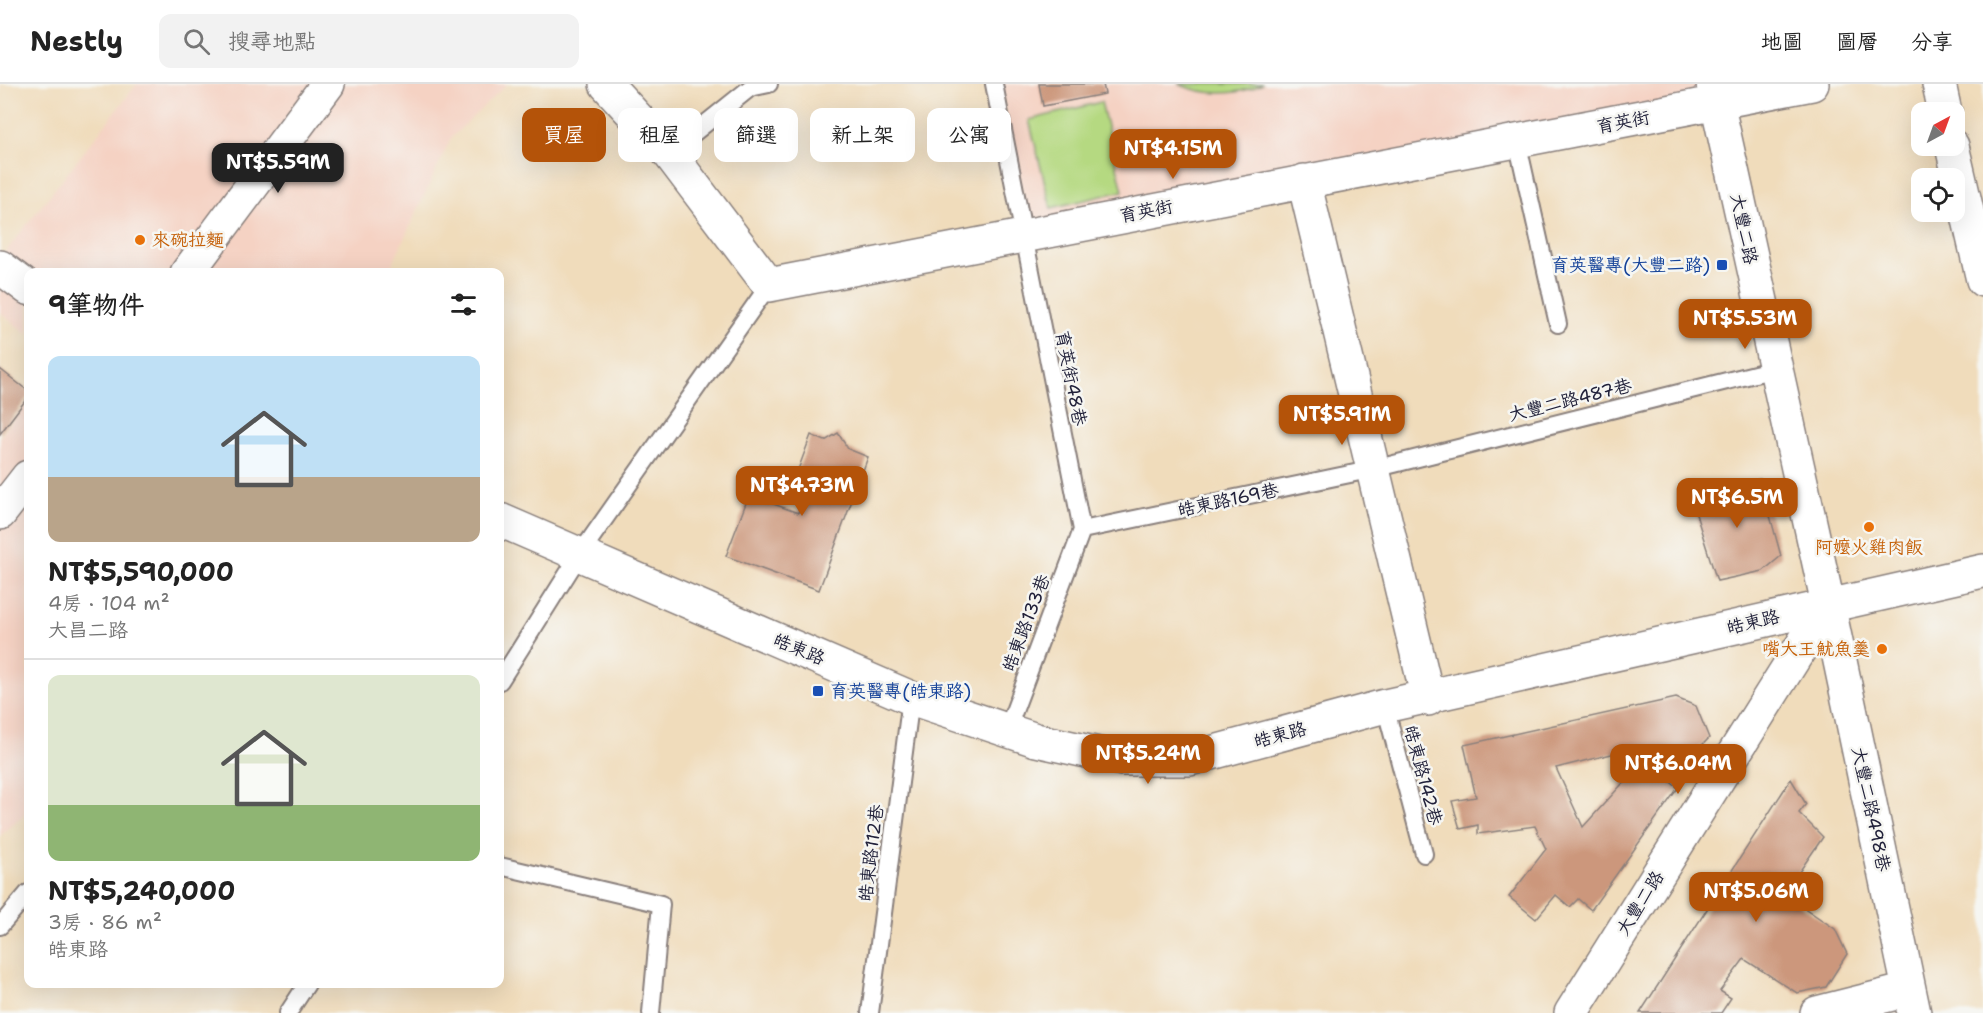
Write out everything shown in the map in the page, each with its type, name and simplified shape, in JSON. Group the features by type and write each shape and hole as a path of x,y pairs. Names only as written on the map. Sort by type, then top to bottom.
{"street":[{"path":"191,268 328,84"},
{"path":"606,84 628,108"},
{"name":"育英街","path":"770,285 1023,234 1517,141 1715,94 1812,84"},
{"path":"1938,84 1942,102"},
{"name":"大豐二路","path":"1571,1013 1828,604 1715,94"},
{"path":"1955,156 1983,280"},
{"path":"676,162 770,285"},
{"path":"1305,181 1428,699"},
{"path":"0,267 24,285"},
{"path":"0,513 24,482"},
{"name":"皓東路","path":"504,522 911,698 1036,740 1122,759 1189,759 1385,706 1428,699 1828,604 1983,571"},
{"name":"大豐二路498巷","path":"1828,604 1911,1002"},
{"path":"1817,1013 1911,1002"}],"lane":[{"path":"702,127 750,88 769,84"},
{"name":"育英街48巷","path":"994,84 1082,530"},
{"path":"1517,141 1558,324"},
{"path":"504,675 580,554 770,285"},
{"name":"大豐二路487巷","path":"1374,469 1775,369"},
{"name":"皓東路169巷","path":"1082,530 1374,469"},
{"name":"皓東路133巷","path":"1007,730 1082,530"},
{"name":"皓東路112巷","path":"870,1013 911,698"},
{"name":"皓東路142巷","path":"1385,706 1424,854"},
{"path":"504,867 660,904 651,1013"},
{"path":"0,926 24,898"},
{"path":"288,1013 304,988"}],"shaded area":[{"path":"137,84 507,84 451,138 390,268 24,268 24,332 0,312 0,259"},
{"path":"1000,84 1698,84 1701,97 1029,224 1011,137 1011,108 1005,108"},
{"path":"24,406 24,815 0,836 0,437"}],"green space":[{"path":"1178,84 1263,84 1242,91 1220,93 1199,91"},
{"path":"1101,102 1123,191 1051,208 1029,120"}],"building":[{"path":"1039,84 1103,84 1105,94 1043,106"},
{"path":"0,369 24,388 24,402 0,434"},
{"path":"838,433 848,449 868,457 819,590 726,556 749,495 798,513 806,491 792,486 811,435 825,441"},
{"path":"1760,479 1781,556 1763,571 1717,581 1689,492"},
{"path":"1676,698 1696,706 1709,738 1668,780 1678,788 1591,910 1578,899 1570,907 1556,895 1536,919 1509,897 1546,849 1535,826 1478,834 1478,825 1460,829 1452,801 1476,797 1464,745","holes":["1631,749 1643,761 1583,827 1556,768"]},
{"path":"1791,779 1806,804 1799,813 1823,837 1784,894 1835,929 1847,954 1826,987 1797,993 1744,959 1720,991 1731,998 1721,1013 1640,1013"}],"place":[{"name":"來碗拉麵","path":"140,240"},
{"name":"育英醫專(大豐二路)","path":"1722,265"},
{"name":"阿嬤火雞肉飯","path":"1869,527"},
{"name":"嘴大王魷魚羹","path":"1882,649"},
{"name":"育英醫專(皓東路)","path":"818,691"}]}
